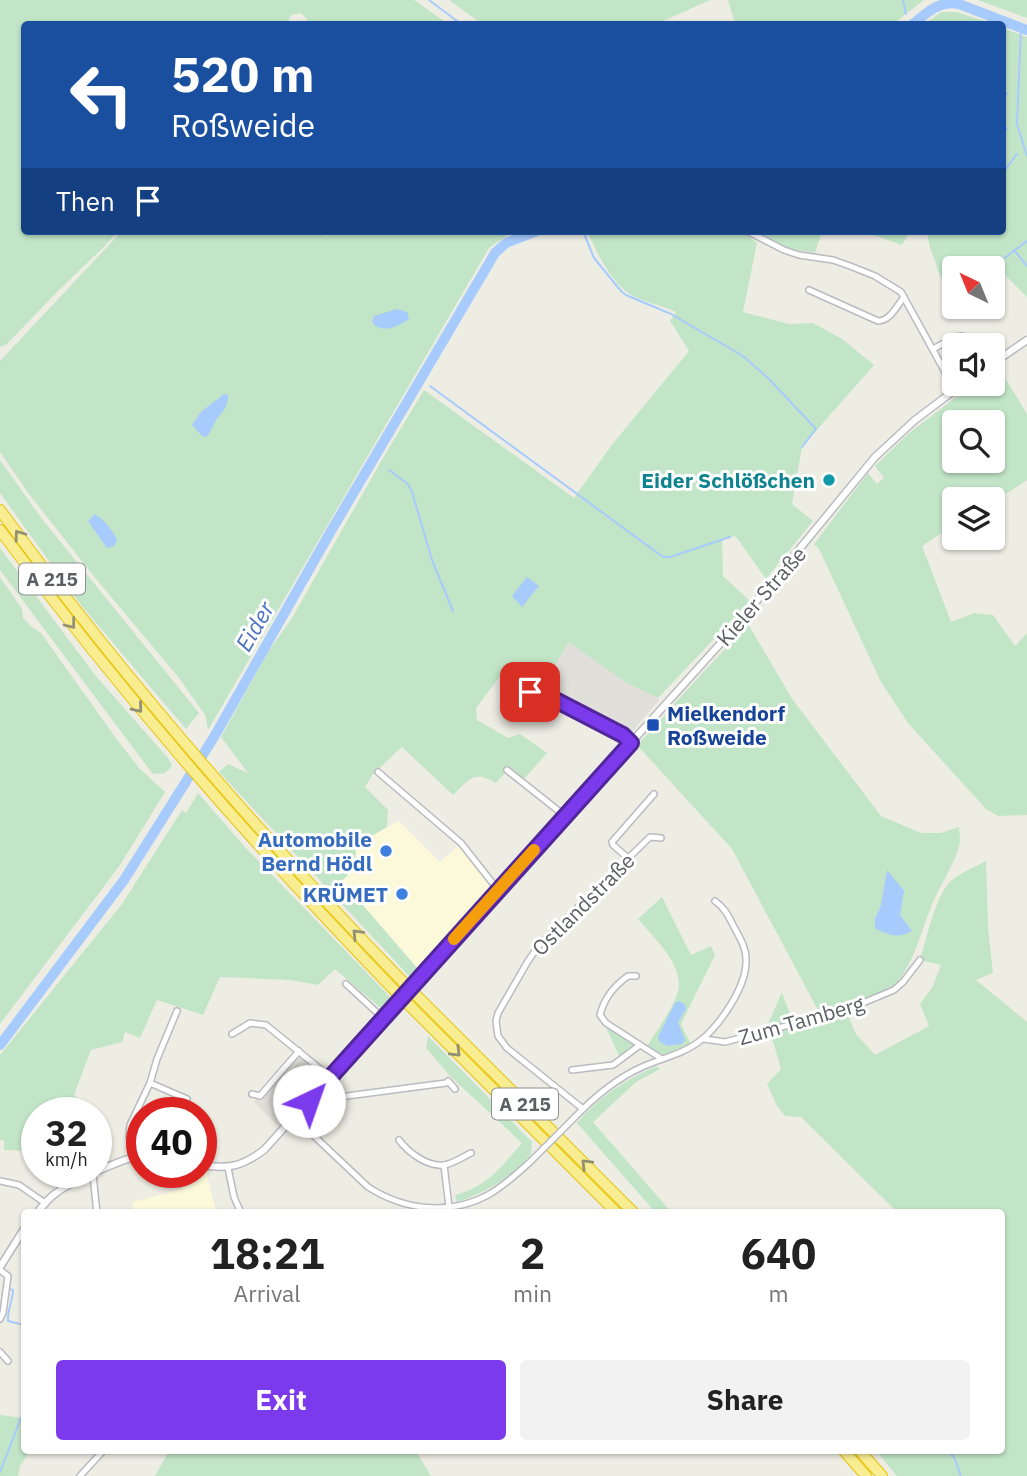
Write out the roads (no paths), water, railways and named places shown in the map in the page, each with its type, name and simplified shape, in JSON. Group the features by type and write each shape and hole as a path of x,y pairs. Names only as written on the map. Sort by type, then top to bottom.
{"highway":[{"name":"A 215","path":"0,510 104,648 290,863 404,983 630,1209"},
{"name":"A 215","path":"0,530 88,647 204,786 281,872 396,992 613,1209"},
{"path":"847,1454 866,1476"},
{"path":"863,1454 882,1476"}],"street":[{"path":"755,235 784,250 833,260 876,276 901,292 942,366"},
{"path":"809,290 878,321 885,321 890,317 904,297"},
{"path":"1005,355 1027,340"},
{"path":"933,349 942,344"},
{"name":"Kieler Straße","path":"228,1168 249,1161 264,1150 737,625 875,457 915,420 947,396"},
{"path":"530,692 540,692 623,735 631,743"},
{"path":"507,770 565,816"},
{"path":"379,772 461,843 498,890"},
{"path":"628,858 612,842 654,794"},
{"name":"Ostlandstraße","path":"583,1109 507,1048 498,1036 496,1021 507,994 540,944 650,837 661,838"},
{"path":"704,1038 727,1011 744,974 746,962 740,938 727,912 715,901"},
{"name":"Zum Tamberg","path":"294,1117 353,1175 381,1195 412,1206 432,1209 469,1203 506,1183 604,1089 622,1077 692,1047 704,1038 725,1042 846,1010 894,990 919,960"},
{"path":"636,976 628,976 611,991 600,1015 606,1023 662,1059"},
{"path":"345,984 383,1018"},
{"path":"143,1097 177,1012"},
{"path":"232,1034 250,1023 259,1023 277,1032 328,1079"},
{"path":"572,1070 613,1065 640,1045"},
{"path":"252,1094 260,1096 299,1051"},
{"path":"309,1101 379,1094 448,1081 455,1089"},
{"path":"150,1083 182,1097"},
{"path":"399,1140 407,1151 444,1165 471,1153"},
{"path":"444,1165 449,1207"},
{"path":"217,1167 228,1168 239,1209"},
{"path":"0,1181 19,1185 45,1203"},
{"path":"40,1209 57,1192 65,1188"},
{"path":"94,1188 97,1209"},
{"path":"0,1319 8,1276 0,1268 21,1234"},
{"path":"0,1352 8,1361"},
{"path":"80,1476 100,1454"}],"water":[{"path":"397,309 407,312 409,319 385,329 372,322 374,316"},
{"path":"224,394 228,395 226,406 208,436 203,437 192,425 201,412"},
{"path":"95,514 117,540 114,546 107,548 88,521"},
{"path":"527,577 539,586 522,607 512,596"},
{"path":"887,870 904,891 900,915 912,931 902,935 888,934 875,928"},
{"path":"680,1001 686,1009 678,1022 685,1040 682,1044 667,1046 659,1041 658,1037 675,1003"}],"waterway":[{"path":"429,0 457,21"},
{"path":"903,0 906,14"},
{"name":"Eider","path":"917,21 934,8 952,3 1003,21"},
{"name":"Eider","path":"1006,22 1027,30"},
{"path":"1021,27 1017,124 1027,156"},
{"path":"1006,169 1017,154"},
{"name":"Eider","path":"0,1045 124,880 214,737 331,531 495,253 506,243 527,235"},
{"path":"585,235 594,258 626,295 671,314 743,356 768,378 816,429 802,447"},
{"path":"1005,258 1027,241"},
{"path":"1014,250 1027,266"},
{"path":"430,386 663,557 730,537"},
{"path":"389,470 408,484 412,492 432,560 453,611"},
{"path":"9,1289 13,1290 8,1321 21,1324"},
{"path":"0,1472 21,1418"},
{"path":"951,1454 961,1476"}],"place":[{"name":"Eider Schlößchen","path":"829,480"},
{"name":"Mielkendorf Roßweide","path":"653,725"},
{"name":"Automobile Bernd Hödl","path":"386,851"},
{"name":"KRÜMET","path":"402,894"}]}
